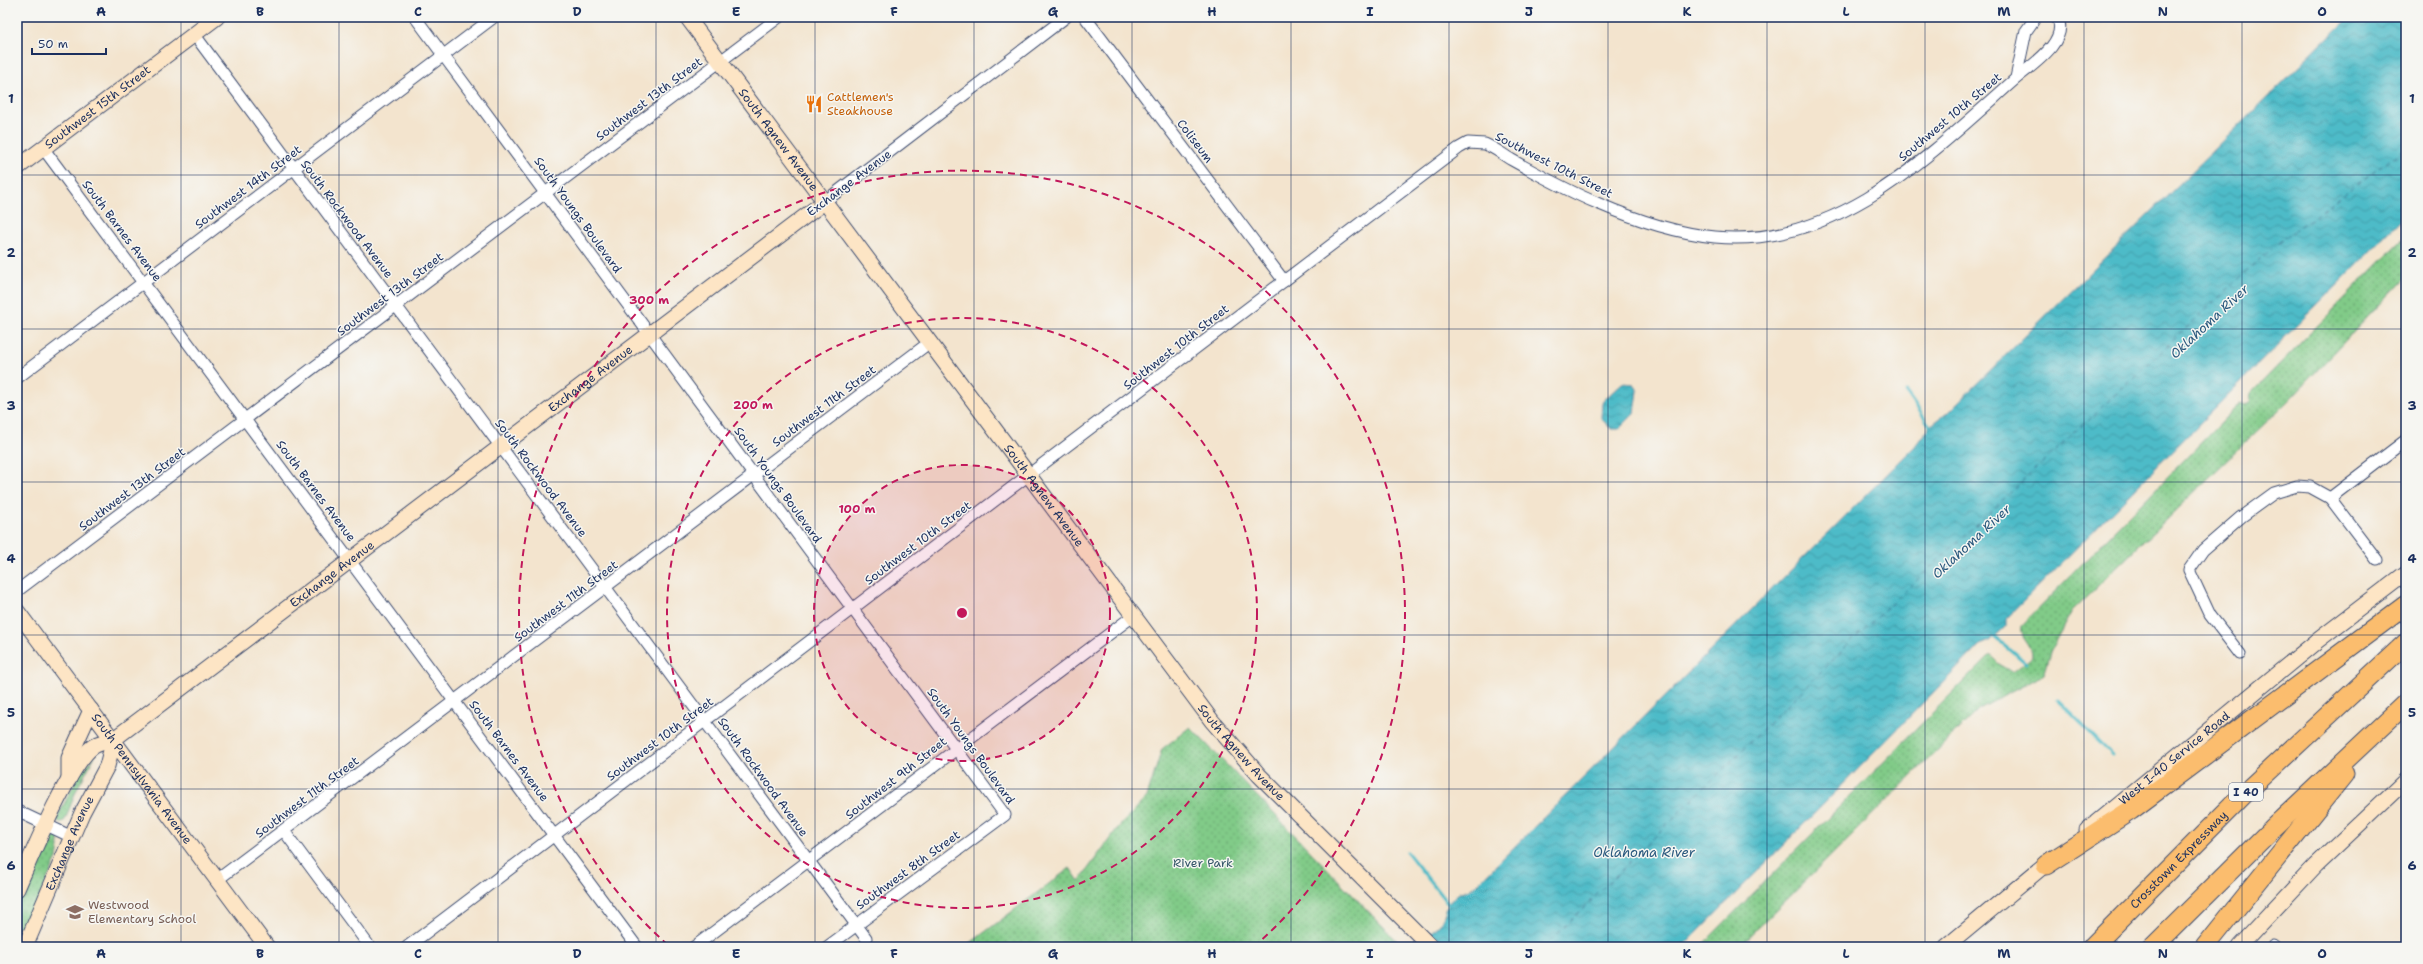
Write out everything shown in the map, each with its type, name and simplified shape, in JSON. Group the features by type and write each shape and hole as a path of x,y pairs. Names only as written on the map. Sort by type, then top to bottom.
{"highway":[{"path":"2046,865 2131,810 2406,606"},
{"name":"Crosstown Expressway","path":"2092,947 2247,791 2406,643"},
{"path":"2153,947 2273,828 2406,703"},
{"path":"2205,947 2390,717"}],"main road":[{"name":"Southwest 15th Street","path":"17,168 217,17"},
{"name":"South Agnew Avenue","path":"687,17 1197,703 1234,748 1431,947"},
{"name":"Exchange Avenue","path":"17,889 46,824 69,780 93,746 114,740 824,202"},
{"name":"West I-40 Service Road","path":"1946,947 2255,690 2406,573"},
{"name":"South Pennsylvania Avenue","path":"17,611 267,947"},
{"path":"69,780 69,758 91,710"},
{"name":"Exchange Avenue","path":"25,947 72,837 107,766 114,740"},
{"path":"2239,947 2316,865 2406,780"}],"street":[{"name":"South Youngs Boulevard","path":"415,17 755,475 852,609 957,747 1005,815"},
{"name":"Southwest 14th Street","path":"17,378 494,17"},
{"name":"Southwest 13th Street","path":"17,591 779,17"},
{"name":"Exchange Avenue","path":"824,202 1066,17"},
{"name":"Coliseum","path":"1085,17 1284,281"},
{"name":"Southwest 10th Street","path":"2016,78 2026,30 2036,17"},
{"name":"Southwest 10th Street","path":"407,947 852,609 1029,477 1459,148 1468,143 1477,142 1494,148 1510,159 1580,196 1624,214 1674,230 1715,237 1733,238 1766,235 1801,228 1838,215 1887,186 1946,141 2016,78 2042,57 2053,45 2060,26 2057,17"},
{"name":"South Rockwood Avenue","path":"194,34 606,587 808,862 857,924 866,938"},
{"name":"South Barnes Avenue","path":"44,148 637,947"},
{"name":"Southwest 11th Street","path":"217,880 284,831 930,342"},
{"path":"2330,498 2406,440"},
{"path":"2240,654 2210,615 2189,570 2203,550 2226,528 2274,494 2297,486 2310,487 2330,498 2377,560"},
{"name":"Southwest 9th Street","path":"694,947 808,862 957,747 1133,616"},
{"path":"17,811 72,837"},
{"name":"Southwest 8th Street","path":"827,947 1005,815"},
{"path":"284,831 370,947"}],"green space":[{"path":"2406,236 2406,277 2287,402 2072,611 2051,649 2044,672 2036,679 1979,709 1739,947 1700,947 1990,655 1999,664 2013,672 2032,657 2032,652 2022,634 2021,626 2240,403 2246,405 2250,402 2251,393"},
{"name":"River Park","path":"1190,727 1403,947 965,947 1070,868 1079,881 1117,829 1147,797 1162,749"},
{"path":"96,754 76,791 65,820 61,823 57,818 78,776"},
{"path":"58,835 59,847 57,858 17,947 17,903 39,851 46,842"}],"water":[{"name":"Oklahoma River","path":"2349,17 2406,17 2406,215 2006,619 2006,626 1990,641 1980,645 1683,947 1417,947 1442,921 1448,904 1458,893 1473,888 1915,446 1930,426 1946,414"},
{"path":"1622,383 1634,384 1638,391 1635,413 1619,429 1611,429 1601,418 1602,402"}],"waterway":[{"path":"1906,392 1930,426"},
{"path":"1995,637 2026,663"},
{"path":"2058,700 2113,756"},
{"path":"1407,852 1448,904"}],"ferry route":[{"path":"1544,947 1853,640 2274,246 2406,148"}],"place":[{"name":"Cattlemen's Steakhouse","path":"814,104"},
{"name":"Westwood Elementary School","path":"75,912"}]}
